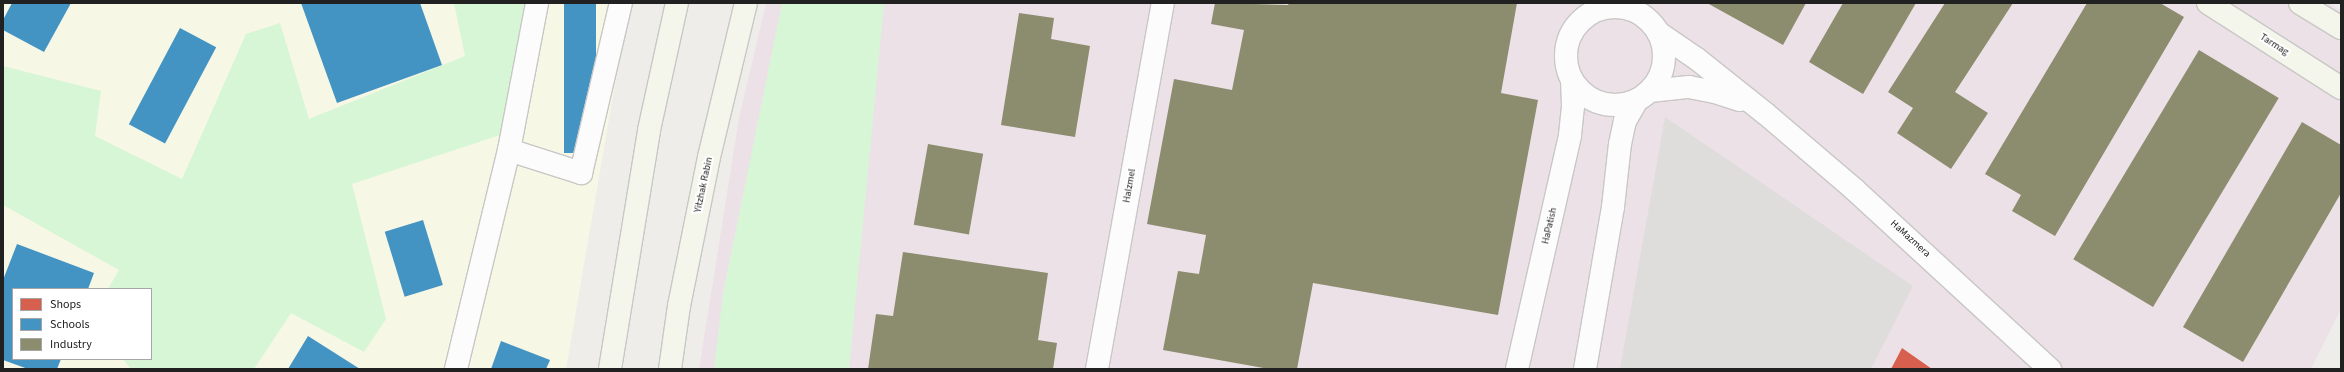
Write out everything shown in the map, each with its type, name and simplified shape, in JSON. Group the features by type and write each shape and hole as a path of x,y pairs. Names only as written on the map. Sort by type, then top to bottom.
{"main road":[{"path":"610,369 648,130 677,3"},
{"name":"Yitzhak Rabin","path":"670,369 679,306 709,157 746,3"},
{"name":"Tarmag","path":"2208,3 2341,88"},
{"path":"2300,3 2341,28"}],"street":[{"path":"456,369 509,150 537,3"},
{"path":"509,150 581,173 621,3"},
{"name":"HaIzmel","path":"1097,369 1163,3"},
{"path":"1585,369 1613,207 1620,144 1625,121 1644,96 1663,70 1664,45 1659,33 1643,10 1624,7 1594,6 1576,26 1570,36 1566,59 1572,81 1590,98 1601,104 1626,104 1644,96"},
{"name":"HaMazmera","path":"1659,33 1697,59 1766,114 1904,233 2050,369"},
{"name":"HaPatish","path":"1517,369 1570,135 1573,106 1572,81"},
{"name":"HaMazmera","path":"1644,96 1689,87 1716,92 1743,101 1766,114"}],"shaded area":[{"path":"3,3 629,3 566,369 3,369"},
{"path":"766,3 2329,3 2341,11 2341,309 2311,369 699,369 739,118"},
{"path":"1665,117 1913,286 1871,369 1620,369"}],"green space":[{"path":"454,3 525,3 503,134 352,184 386,319 364,352 291,313 254,369 131,369 124,360 152,360 152,288 109,288 119,270 3,205 3,66 101,91 95,136 182,179 246,34 280,23 309,119 465,56"},
{"path":"782,3 884,3 849,369 714,369 723,294"}],"building: Shops":[{"path":"1902,348 1932,369 1891,369"}],"building: Schools":[{"path":"12,3 71,3 44,52 3,30 3,20"},
{"path":"301,3 420,3 442,65 337,103"},
{"path":"564,3 596,3 596,153 564,153"},
{"path":"180,28 216,47 165,143 129,124"},
{"path":"423,220 443,285 405,297 385,232"},
{"path":"17,244 94,273 88,288 12,288 12,360 61,360 57,369 28,369 3,360 3,280"},
{"path":"308,336 360,369 288,369"},
{"path":"501,341 550,360 546,369 491,369"}],"building: Industry":[{"path":"1215,3 1288,5 1289,3 1517,3 1501,93 1538,100 1498,315 1313,283 1297,369 1269,369 1163,350 1178,271 1199,274 1206,235 1147,224 1174,79 1232,90 1244,30 1211,24"},
{"path":"1707,3 1806,3 1783,45"},
{"path":"1843,3 1916,3 1863,94 1809,62"},
{"path":"1945,3 2013,3 1955,92 1988,113 1951,169 1897,133 1913,108 1888,92"},
{"path":"2087,3 2160,3 2184,17 2055,236 2012,211 2021,195 1985,174"},
{"path":"1019,13 1054,18 1051,39 1090,46 1075,137 1001,125"},
{"path":"2199,50 2279,98 2153,307 2073,259"},
{"path":"2302,122 2341,145 2341,193 2243,362 2183,327"},
{"path":"928,144 983,154 969,234 914,225"},
{"path":"903,252 1048,273 1038,340 1057,343 1053,369 868,369 876,314 893,316"}]}
